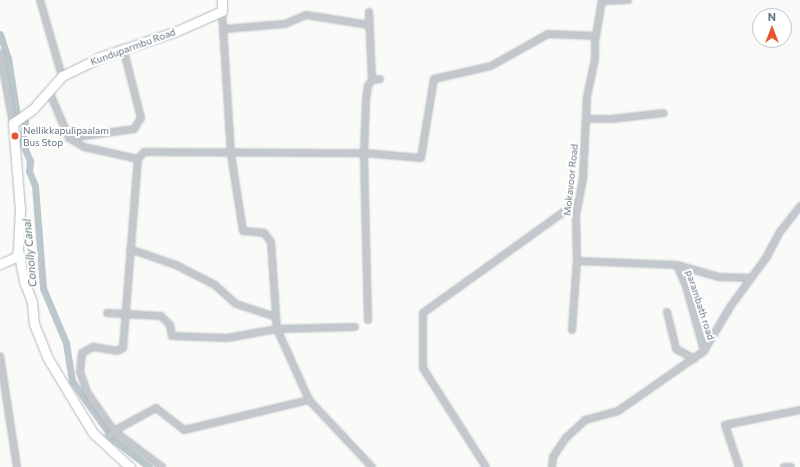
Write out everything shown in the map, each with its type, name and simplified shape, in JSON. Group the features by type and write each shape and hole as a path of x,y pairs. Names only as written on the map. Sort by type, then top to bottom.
{"main road":[{"path":"222,0 222,11"},
{"name":"Kunduparmbu Road","path":"19,119 49,91 62,76 123,48 177,31 222,11"},
{"path":"0,264 16,257 18,250 20,209 19,119"},
{"path":"18,250 24,281 32,302 34,324 47,356 81,417 103,443 130,467"}],"street":[{"path":"40,0 62,76"},
{"path":"602,0 628,0"},
{"name":"Mokavoor Road","path":"572,330 577,262 576,216 579,201 587,97 595,58 596,36 602,0"},
{"path":"222,11 225,28 231,154 243,231 264,233 271,242 277,329 309,400 372,467"},
{"path":"368,320 364,153 366,100 368,86 372,80 368,25 369,12"},
{"path":"225,28 285,24 306,15 368,25"},
{"path":"162,467 127,443 114,431 87,392 80,372 82,353 93,347 117,351 123,348 138,159 144,152 231,154 364,153 421,158 434,79 490,66 548,34 596,36"},
{"path":"69,138 134,129 141,118 123,48"},
{"path":"0,53 19,119"},
{"path":"372,80 380,79"},
{"path":"49,91 69,138 84,147 138,159"},
{"path":"586,119 612,119 664,113"},
{"path":"486,467 423,368 423,313 579,201"},
{"path":"552,467 553,457 566,438 585,420 618,411 695,359 704,351 750,278 766,258 780,232 800,206"},
{"path":"130,249 176,264 215,285 236,304 276,317"},
{"path":"577,262 677,265 719,277 750,278"},
{"name":"parambath road","path":"677,265 686,286 704,351"},
{"path":"667,312 676,349 695,359"},
{"path":"107,313 161,316 170,325 172,336 227,338 277,329 355,327"},
{"path":"0,356 17,467"},
{"path":"103,443 114,431 156,408 184,430 309,400"},
{"path":"740,467 725,425 800,410"},
{"path":"784,467 792,467"}],"waterway":[{"name":"Conolly Canal","path":"0,34 8,58 17,116 25,122 22,142 30,161 29,171 35,186 43,288 66,343 72,381 114,440 149,467"}],"place":[{"name":"Nellikkapulipaalam Bus Stop","path":"15,136"}]}
